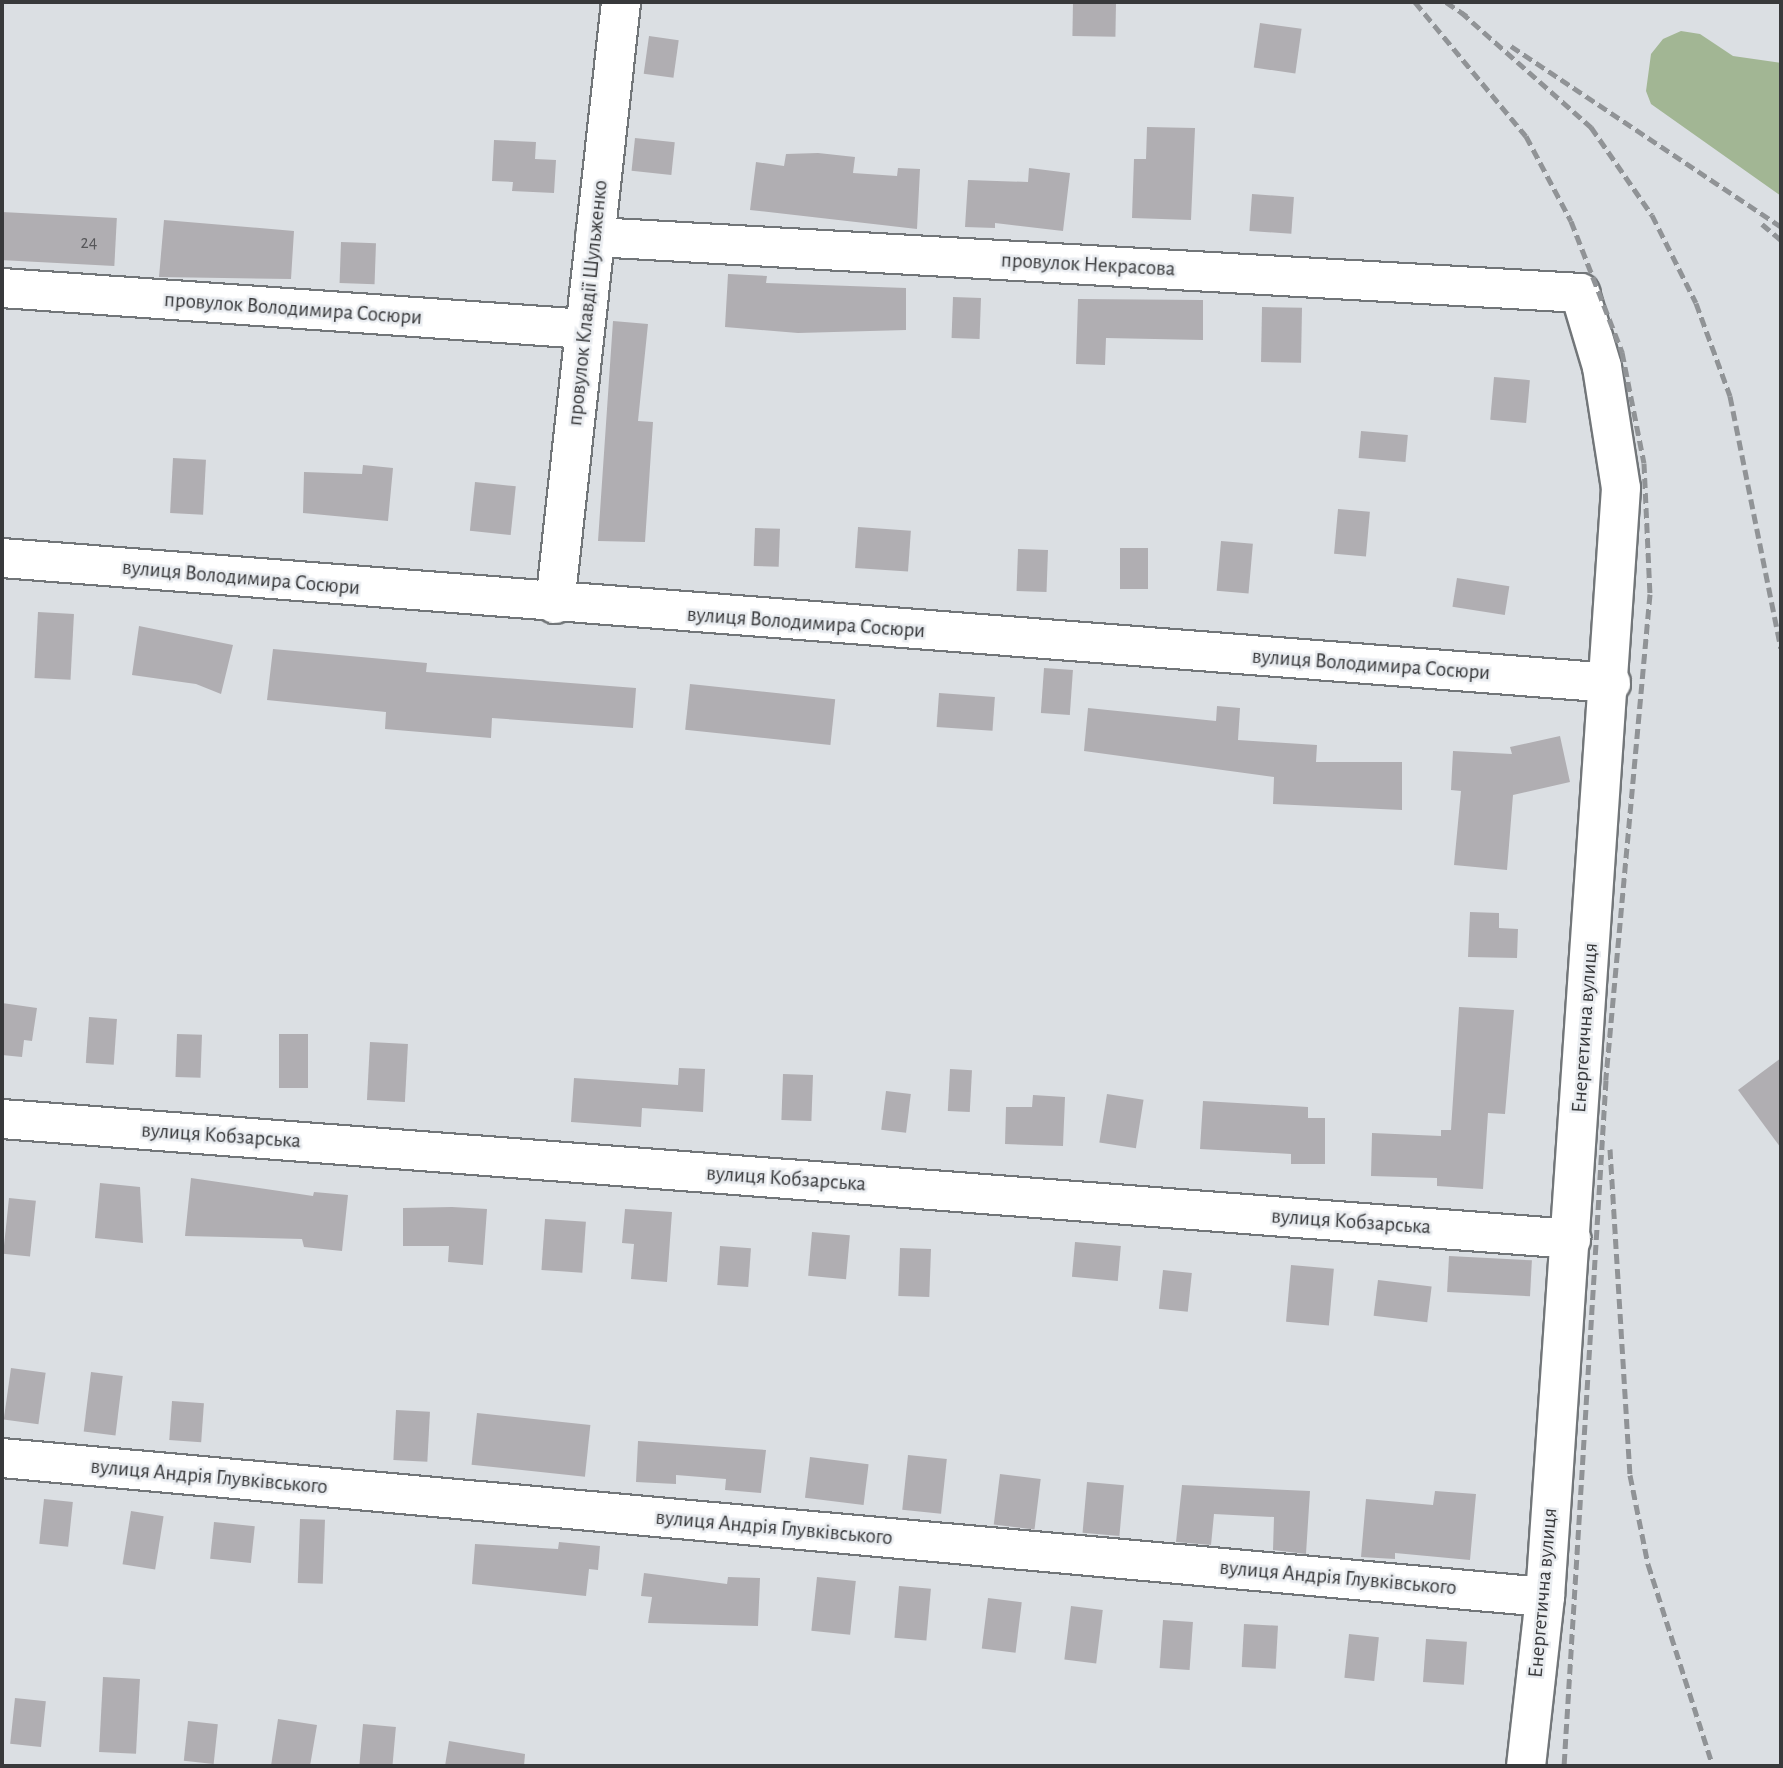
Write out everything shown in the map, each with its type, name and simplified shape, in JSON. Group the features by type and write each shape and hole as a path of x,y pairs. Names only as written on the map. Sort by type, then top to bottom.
{"street":[{"name":"провулок Клавдії Шульженко","path":"555,604 621,2"},
{"name":"провулок Некрасова","path":"595,237 1580,293"},
{"name":"провулок Володимира Сосюри","path":"2,288 584,329"},
{"name":"Енергетична вулиця","path":"1525,1766 1545,1597 1611,683 1621,488 1602,367 1580,293"},
{"name":"вулиця Володимира Сосюри","path":"2,558 555,604 1611,683"},
{"name":"вулиця Кобзарська","path":"2,1119 1570,1239"},
{"name":"вулиця Андрія Глувківського","path":"2,1458 1545,1597"}],"green space":[{"path":"1681,31 1700,34 1733,56 1781,63 1781,196 1651,104 1646,91 1651,54 1663,39"}],"building":[{"path":"1073,2 1116,3 1115,37 1072,36"},
{"path":"1260,23 1302,29 1295,73 1254,68"},
{"path":"649,36 679,40 673,78 644,74"},
{"path":"1147,127 1195,128 1191,220 1132,218 1134,159 1146,159"},
{"path":"635,138 675,142 671,175 632,171"},
{"path":"494,140 536,142 535,159 556,160 554,193 512,191 513,182 492,181"},
{"path":"818,153 855,157 853,173 897,176 898,168 920,169 917,229 750,210 756,162 784,166 786,154"},
{"path":"1029,168 1070,173 1063,231 995,223 995,228 965,227 968,180 1028,182"},
{"path":"1252,194 1294,197 1291,234 1249,231"},
{"path":"2,212 117,218 114,266 2,260"},
{"path":"164,220 294,231 291,279 159,277"},
{"path":"341,242 376,243 375,284 340,283"},
{"path":"728,274 767,276 766,283 906,288 906,330 798,333 725,327"},
{"path":"953,297 981,298 980,339 952,338"},
{"path":"1078,299 1203,300 1203,340 1106,338 1105,365 1076,364"},
{"path":"1262,307 1302,308 1301,363 1261,362"},
{"path":"613,321 648,324 638,421 653,422 645,542 598,541"},
{"path":"1494,377 1530,380 1526,423 1490,420"},
{"path":"1361,431 1408,435 1405,462 1359,458"},
{"path":"173,458 206,460 203,515 170,513"},
{"path":"363,465 393,468 388,521 303,513 304,472 362,474"},
{"path":"475,482 516,486 511,535 470,531"},
{"path":"1338,509 1370,512 1366,557 1334,554"},
{"path":"858,527 911,531 908,572 855,568"},
{"path":"755,528 780,529 779,567 754,566"},
{"path":"1221,541 1253,544 1249,594 1217,591"},
{"path":"1120,548 1148,548 1148,589 1120,589"},
{"path":"1018,549 1048,550 1047,592 1017,591"},
{"path":"1457,578 1509,586 1505,615 1452,607"},
{"path":"38,612 74,614 70,680 35,678"},
{"path":"139,626 233,645 221,694 196,684 132,675"},
{"path":"273,649 427,663 426,672 636,688 633,728 492,718 491,738 385,729 386,712 267,700"},
{"path":"1044,668 1073,670 1070,715 1041,713"},
{"path":"690,684 835,699 830,745 685,730"},
{"path":"939,693 995,697 992,731 937,727"},
{"path":"1217,706 1240,708 1238,740 1317,745 1316,762 1402,762 1402,810 1273,804 1274,777 1084,751 1088,708 1216,721"},
{"path":"1560,736 1570,782 1513,795 1507,870 1454,865 1461,791 1451,790 1453,751 1512,754 1510,747"},
{"path":"1470,912 1499,913 1499,928 1518,929 1517,958 1468,957"},
{"path":"2,1003 37,1008 32,1041 24,1040 22,1057 2,1055"},
{"path":"1459,1007 1514,1010 1505,1114 1488,1113 1483,1189 1437,1186 1437,1178 1371,1176 1372,1133 1441,1136 1441,1130 1451,1130"},
{"path":"89,1017 117,1019 114,1065 86,1063"},
{"path":"177,1034 202,1035 200,1078 175,1077"},
{"path":"279,1034 308,1034 308,1088 279,1088"},
{"path":"370,1042 408,1044 405,1102 367,1100"},
{"path":"1781,1058 1781,1148 1738,1090"},
{"path":"679,1068 705,1069 703,1112 642,1108 641,1127 571,1122 574,1078 678,1085"},
{"path":"950,1069 972,1070 970,1112 948,1111"},
{"path":"783,1074 813,1075 811,1121 781,1120"},
{"path":"886,1091 911,1094 906,1133 881,1130"},
{"path":"1107,1094 1144,1100 1136,1148 1099,1142"},
{"path":"1033,1095 1065,1097 1063,1146 1005,1144 1006,1107 1032,1107"},
{"path":"1203,1101 1308,1107 1308,1118 1325,1118 1325,1164 1291,1164 1291,1154 1200,1149"},
{"path":"191,1178 313,1196 314,1192 348,1195 342,1251 304,1247 302,1239 185,1236"},
{"path":"100,1183 140,1187 143,1243 95,1238"},
{"path":"9,1198 36,1201 30,1257 3,1254"},
{"path":"403,1208 487,1209 483,1265 448,1262 449,1246 403,1246"},
{"path":"625,1209 672,1212 667,1282 631,1279 634,1244 622,1243"},
{"path":"545,1219 586,1222 582,1273 541,1270"},
{"path":"812,1232 850,1235 846,1279 808,1276"},
{"path":"1075,1242 1121,1246 1118,1281 1072,1277"},
{"path":"720,1246 751,1248 748,1287 717,1285"},
{"path":"900,1248 931,1249 929,1297 898,1296"},
{"path":"1449,1256 1532,1260 1530,1296 1447,1292"},
{"path":"1291,1265 1334,1269 1329,1326 1286,1322"},
{"path":"1163,1270 1192,1273 1188,1312 1159,1309"},
{"path":"1378,1280 1432,1287 1427,1322 1374,1316"},
{"path":"11,1368 46,1373 38,1424 4,1419"},
{"path":"91,1372 123,1376 115,1435 84,1432"},
{"path":"172,1401 204,1403 201,1442 169,1440"},
{"path":"396,1410 430,1412 427,1462 393,1460"},
{"path":"477,1413 590,1425 585,1477 472,1465"},
{"path":"638,1441 766,1450 761,1493 725,1490 726,1479 676,1475 676,1484 636,1482"},
{"path":"908,1455 947,1459 941,1514 902,1510"},
{"path":"810,1457 869,1464 864,1505 805,1498"},
{"path":"1000,1474 1041,1479 1034,1530 994,1525"},
{"path":"1087,1482 1124,1485 1119,1536 1083,1533"},
{"path":"1182,1485 1310,1491 1306,1554 1273,1550 1274,1517 1214,1514 1211,1545 1176,1542"},
{"path":"1435,1491 1476,1494 1470,1560 1395,1553 1395,1559 1361,1557 1366,1499 1433,1505"},
{"path":"44,1499 73,1502 68,1547 39,1544"},
{"path":"131,1511 164,1516 155,1569 123,1564"},
{"path":"300,1519 325,1520 323,1584 298,1583"},
{"path":"214,1522 255,1526 251,1563 210,1559"},
{"path":"559,1542 600,1546 598,1570 589,1569 586,1596 472,1584 475,1544 558,1549"},
{"path":"644,1573 727,1584 728,1577 760,1578 758,1626 648,1623 652,1597 641,1596"},
{"path":"817,1577 856,1581 850,1635 811,1631"},
{"path":"899,1586 931,1589 926,1641 894,1638"},
{"path":"988,1598 1022,1602 1016,1653 982,1649"},
{"path":"1071,1606 1103,1610 1096,1663 1064,1660"},
{"path":"1163,1620 1193,1622 1190,1670 1160,1668"},
{"path":"1244,1624 1278,1626 1276,1669 1242,1667"},
{"path":"1349,1634 1379,1637 1374,1681 1344,1678"},
{"path":"1426,1639 1467,1642 1464,1685 1423,1682"},
{"path":"103,1677 140,1679 136,1754 99,1752"},
{"path":"15,1698 46,1701 41,1747 10,1744"},
{"path":"278,1719 317,1725 310,1766 271,1766"},
{"path":"188,1721 218,1724 214,1764 184,1761"},
{"path":"363,1724 396,1727 392,1766 359,1766"},
{"path":"449,1741 525,1754 524,1766 445,1766"}],"railway":[{"path":"1415,2 1526,136 1571,221 1622,352 1644,463 1650,594 1606,1080 1564,1766"},
{"path":"1446,2 1467,16"},
{"path":"1461,12 1591,127 1652,215 1696,303 1730,396 1781,648"},
{"path":"1511,46 1781,227"},
{"path":"1762,224 1781,240"},
{"path":"1610,1149 1630,1475 1648,1564 1713,1766"}]}
